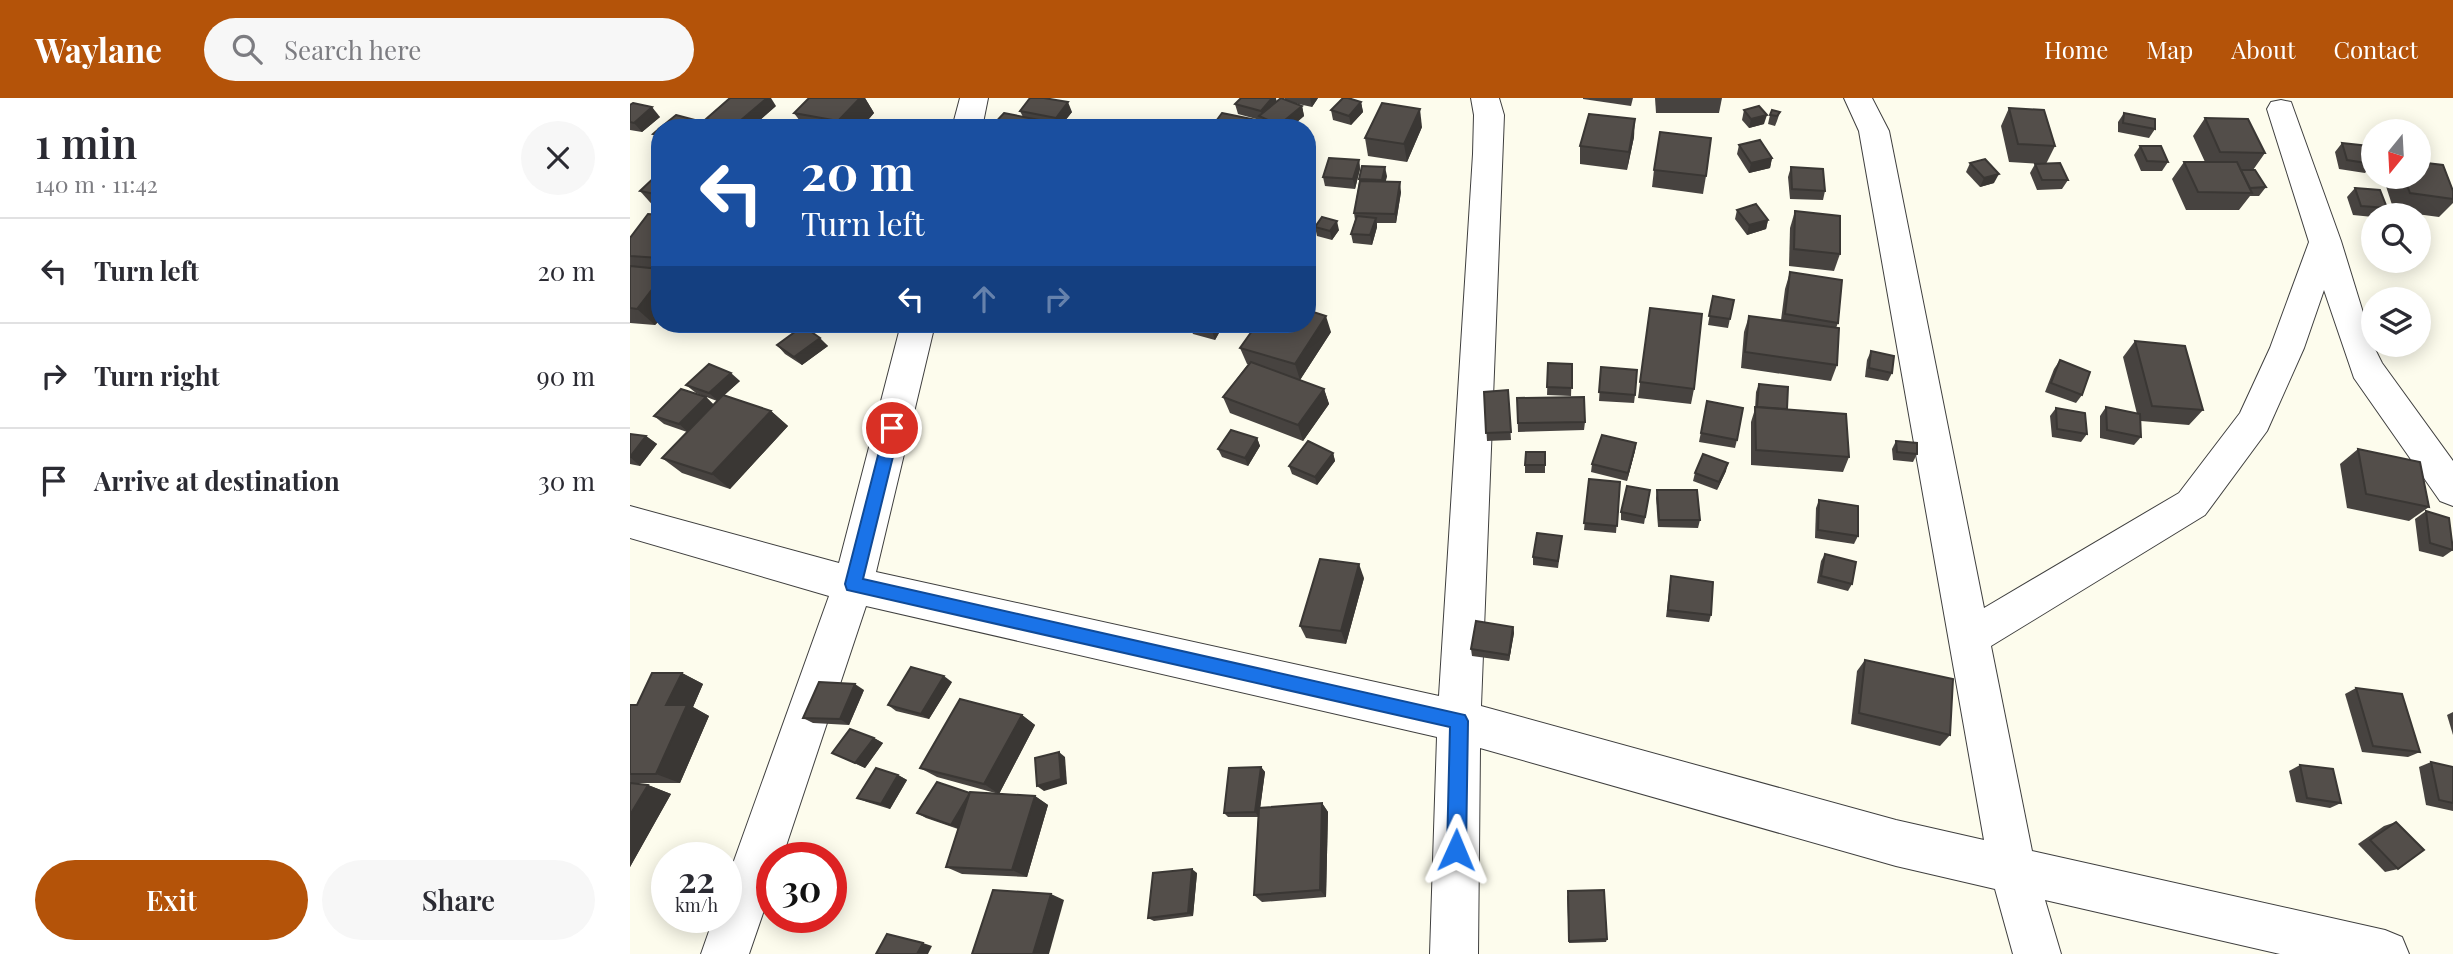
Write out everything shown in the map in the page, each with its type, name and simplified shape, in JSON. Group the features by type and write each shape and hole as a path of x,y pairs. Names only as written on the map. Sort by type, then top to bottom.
{"street":[{"path":"969,119 974,98"},
{"path":"1454,954 1459,721 1488,154 1489,115 1485,98"},
{"path":"1858,98 1874,131 2013,871 2037,954"},
{"path":"2281,109 2367,368 2453,490"},
{"path":"1969,638 2192,504 2254,421 2287,348 2325,241"},
{"path":"725,954 853,584 916,333"},
{"path":"630,522 853,584 1459,721 1896,843 2385,954"}],"building":[{"path":"730,98 767,98 742,119 706,119"},
{"path":"809,98 860,98 840,119 794,113"},
{"path":"1030,98 1068,102 1056,118 1020,111"},
{"path":"1241,98 1272,98 1261,111 1235,104"},
{"path":"1281,98 1302,106 1286,119 1266,119 1259,116"},
{"path":"1343,98 1361,102 1349,116 1331,110"},
{"path":"633,103 652,107 634,123 630,122 630,105"},
{"path":"1382,103 1420,109 1404,144 1365,138"},
{"path":"1759,106 1767,115 1751,119 1744,110"},
{"path":"2009,108 2044,110 2055,146 2018,144"},
{"path":"1772,110 1780,112 1777,116 1770,115"},
{"path":"1004,113 1034,119 998,119"},
{"path":"1222,113 1251,119 1218,119"},
{"path":"2124,113 2155,119 2155,129 2123,123"},
{"path":"1589,114 1635,119 1629,152 1580,146"},
{"path":"676,115 691,119 671,119"},
{"path":"2205,118 2248,119 2265,153 2220,152"},
{"path":"1660,132 1711,138 1706,176 1654,170"},
{"path":"1760,140 1772,158 1751,163 1739,145"},
{"path":"2342,143 2361,145 2361,162 2347,160"},
{"path":"2140,146 2161,146 2168,162 2147,161"},
{"path":"1329,158 1359,160 1353,179 1323,177"},
{"path":"1985,159 1999,174 1984,178 1970,163"},
{"path":"2184,162 2237,162 2252,193 2198,192"},
{"path":"2060,163 2068,180 2042,180 2035,164"},
{"path":"2431,164 2443,165 2453,191 2453,199 2410,193 2408,189 2431,189"},
{"path":"1362,166 1385,167 1382,180 1359,179"},
{"path":"1791,167 1823,169 1825,191 1792,189"},
{"path":"2241,170 2255,170 2266,187 2250,188"},
{"path":"651,181 651,193 640,191"},
{"path":"1360,181 1400,182 1395,214 1354,213"},
{"path":"2355,188 2380,190 2385,203 2361,203 2361,206"},
{"path":"1756,204 1768,220 1749,225 1737,210"},
{"path":"1795,211 1840,216 1840,254 1794,249"},
{"path":"648,214 651,214 651,257 630,256 630,238"},
{"path":"1357,216 1376,218 1370,235 1351,234"},
{"path":"1322,217 1337,221 1330,231 1316,226"},
{"path":"630,266 651,268 651,291 637,309 630,308"},
{"path":"1790,272 1842,280 1838,323 1785,314"},
{"path":"1713,296 1734,300 1730,319 1709,316"},
{"path":"1650,308 1702,314 1694,389 1640,382"},
{"path":"1316,313 1326,316 1316,331"},
{"path":"1749,316 1839,328 1837,365 1745,352"},
{"path":"793,333 813,333 820,338 794,357 777,345"},
{"path":"1251,333 1315,333 1295,364 1240,348"},
{"path":"2135,341 2185,346 2203,410 2152,406"},
{"path":"1871,351 1894,356 1892,373 1869,368"},
{"path":"2060,360 2090,372 2082,395 2051,383"},
{"path":"1251,362 1324,389 1298,425 1223,397"},
{"path":"1548,363 1572,364 1572,388 1547,387"},
{"path":"709,364 731,373 709,393 686,385"},
{"path":"1601,367 1637,370 1635,395 1599,392"},
{"path":"1759,384 1788,387 1787,409 1757,407"},
{"path":"681,389 706,397 679,424 654,416"},
{"path":"1508,390 1511,432 1486,433 1484,392"},
{"path":"723,395 771,411 712,474 662,458"},
{"path":"1584,397 1585,422 1518,423 1517,398"},
{"path":"1707,401 1743,408 1737,440 1701,433"},
{"path":"1755,407 1846,414 1849,457 1756,450"},
{"path":"2106,407 2140,414 2141,437 2107,430"},
{"path":"2056,408 2085,413 2087,434 2057,429"},
{"path":"1231,430 1257,438 1245,458 1218,449"},
{"path":"630,434 646,436 630,457"},
{"path":"1602,435 1636,443 1628,473 1592,464"},
{"path":"1308,441 1333,453 1315,477 1289,466"},
{"path":"1896,441 1917,443 1917,454 1897,452"},
{"path":"2358,449 2420,462 2429,507 2366,494"},
{"path":"1526,452 1545,452 1545,465 1525,465"},
{"path":"1703,454 1728,463 1719,482 1695,473"},
{"path":"1589,479 1620,482 1617,526 1584,523"},
{"path":"1627,486 1650,490 1645,517 1621,512"},
{"path":"1657,490 1697,490 1700,520 1659,520"},
{"path":"1819,500 1858,506 1858,536 1818,530"},
{"path":"2426,511 2449,518 2453,550 2430,543"},
{"path":"1537,533 1562,536 1558,561 1533,557"},
{"path":"1825,554 1856,562 1852,584 1821,576"},
{"path":"1320,559 1359,564 1341,631 1300,626"},
{"path":"1671,576 1713,582 1711,615 1668,610"},
{"path":"1476,621 1513,627 1509,655 1471,649"},
{"path":"1865,660 1953,679 1950,735 1859,713"},
{"path":"911,667 944,676 921,714 888,705"},
{"path":"652,673 682,673 666,705 687,705 656,774 630,774 630,705 637,705"},
{"path":"819,682 855,684 840,719 803,718"},
{"path":"2356,688 2402,694 2420,752 2373,746"},
{"path":"960,699 1022,715 984,784 920,768"},
{"path":"850,729 874,738 855,763 832,753"},
{"path":"1059,752 1061,779 1037,786 1035,758"},
{"path":"2431,762 2453,767 2453,803 2439,800"},
{"path":"2300,765 2333,769 2341,803 2307,798"},
{"path":"1261,767 1255,812 1224,813 1229,768"},
{"path":"876,768 898,775 881,804 857,798"},
{"path":"937,782 970,793 951,825 917,813"},
{"path":"630,783 648,785 630,815"},
{"path":"970,792 1035,796 1012,870 946,867"},
{"path":"1322,803 1320,890 1254,895 1259,808"},
{"path":"2396,822 2424,850 2398,869 2370,840"},
{"path":"1192,869 1188,913 1148,918 1153,873"},
{"path":"993,890 1051,894 1033,954 972,954"},
{"path":"1604,890 1607,939 1569,941 1568,891"},
{"path":"887,934 923,943 917,954 876,954"}],"route":[{"path":"892,428 853,584 1459,721 1456,850"}]}
